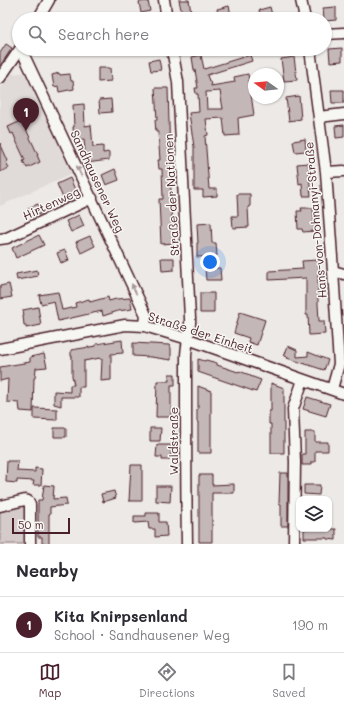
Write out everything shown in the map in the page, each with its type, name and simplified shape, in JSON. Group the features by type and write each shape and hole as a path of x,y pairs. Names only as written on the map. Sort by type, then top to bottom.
{"street":[{"path":"42,12 49,0"},
{"path":"164,0 166,12"},
{"path":"301,0 304,12"},
{"path":"332,34 344,33"},
{"path":"0,78 16,56"},
{"name":"Sandhausener Weg","path":"24,56 146,315 145,326"},
{"name":"Straße der Nationen","path":"173,56 178,82 191,327 188,339"},
{"name":"Hans-von-Dohnanyi-Straße","path":"311,56 326,172 339,364 332,389"},
{"path":"319,117 344,114"},
{"path":"326,172 344,172"},
{"name":"Hirtenweg","path":"0,239 7,238 92,198"},
{"path":"333,271 344,274"},
{"name":"Straße der Einheit","path":"0,349 125,325 145,326 188,339 344,394"},
{"name":"Waldstraße","path":"187,544 185,453 186,348 188,339"},
{"path":"294,544 295,462 293,409 303,380"},
{"path":"0,506 25,500 28,501 30,505 30,544"}],"shaded area":[{"path":"25,73 72,173 0,206 0,89 11,74"},
{"path":"26,504 26,544 0,544 0,509"}],"building":[{"path":"179,0 189,0 191,12 182,12"},
{"path":"148,1 150,11 141,12 139,2"},
{"path":"229,6 230,12 218,12 217,9"},
{"path":"270,7 271,12 259,12 259,10"},
{"path":"336,7 336,20 332,20 332,12 323,12 323,8"},
{"path":"6,44 12,48 0,66 0,53"},
{"path":"342,48 342,61 330,62 330,56 332,56 332,49"},
{"path":"196,56 201,56 204,69 247,56 250,56 252,61 207,75 211,86 235,82 234,77 248,74 248,104 252,104 254,115 238,118 239,135 225,136 223,118 206,119 208,135 205,136 209,189 217,189 217,196 203,197 203,190 194,190 194,147 189,113 199,112 198,94 196,94 195,88 198,88 192,57","holes":["220,91 223,109 207,109 206,92"]},
{"path":"294,57 297,80 284,81 284,68 282,68 281,59"},
{"path":"159,59 161,70 151,71 149,61"},
{"path":"98,68 110,68 111,81 98,82"},
{"path":"59,73 60,75 70,74 74,89 59,92 58,86 54,87 52,75"},
{"path":"155,88 168,88 172,230 174,243 161,244 159,199 163,199 162,169 159,169 158,160 160,160 158,132 156,132 155,120 157,120"},
{"path":"331,90 344,90 344,103 332,103"},
{"path":"299,96 301,119 289,121 286,98"},
{"path":"111,99 112,112 100,113 99,100"},
{"path":"84,104 85,126 91,125 93,147 103,146 103,153 109,152 109,160 86,163 84,139 74,140 73,105"},
{"path":"21,121 40,162 27,168 13,133 11,134 8,127"},
{"path":"344,125 344,137 336,138 335,126"},
{"path":"305,139 306,151 295,152 293,141"},
{"path":"0,143 8,161 6,162 9,168 0,172"},
{"path":"308,163 311,196 303,196 302,183 299,184 297,164"},
{"path":"115,169 119,180 106,185 102,175"},
{"path":"70,178 76,192 63,198 57,184"},
{"path":"237,194 250,194 250,206 248,207 249,227 233,228 232,216 238,216"},
{"path":"38,204 42,213 32,217 28,208"},
{"path":"301,208 313,208 315,231 303,232 302,229 298,229 297,211 302,211"},
{"path":"79,215 84,226 71,232 66,221"},
{"path":"211,223 212,243 216,243 217,256 197,257 197,224"},
{"path":"39,235 44,245 16,258 12,248"},
{"path":"90,236 95,246 81,253 76,242"},
{"path":"65,250 69,260 61,263 57,253"},
{"path":"161,258 174,258 174,270 162,271"},
{"path":"318,260 319,321 324,321 325,334 309,335 308,315 306,315 306,278 269,280 269,271 303,269 302,261"},
{"path":"205,268 220,268 221,280 206,280"},
{"path":"37,270 38,276 17,280 16,274"},
{"path":"9,284 12,297 0,299 0,286"},
{"path":"58,292 62,310 76,307 75,303 89,299 90,302 108,297 109,301 130,298 132,309 118,311 103,316 102,311 58,321 54,301 41,304 39,295"},
{"path":"200,293 214,293 214,313 200,313"},
{"path":"38,307 41,325 26,328 26,325 24,325 23,310"},
{"path":"240,312 265,320 257,345 248,342 249,338 234,333"},
{"path":"122,340 123,353 111,354 111,380 101,381 102,359 100,358 84,361 84,387 79,387 79,397 61,397 61,406 54,404 54,391 70,392 70,385 74,385 72,376 71,350"},
{"path":"133,343 169,345 171,348 171,360 133,356"},
{"path":"288,346 297,350 297,357 308,356 308,352 328,360 324,370 284,356"},
{"path":"44,354 47,367 36,368 34,378 33,412 20,411 19,403 7,402 8,379 0,381 0,367 30,362 30,357"},
{"path":"198,359 217,363 217,365 238,372 239,371 261,380 256,392 198,372"},
{"path":"169,374 175,374 175,385 171,385 171,417 156,417 157,381 169,381"},
{"path":"271,383 284,388 284,453 271,453 271,424 269,424 269,411 271,411"},
{"path":"198,386 211,391 211,453 198,453"},
{"path":"307,397 330,404 326,416 303,409"},
{"path":"34,408 57,409 57,420 34,419"},
{"path":"54,428 66,428 66,437 54,437"},
{"path":"150,428 161,428 160,441 150,441"},
{"path":"305,432 315,432 315,442 328,442 328,451 315,451 315,462 311,462 311,465 302,465 302,454 305,454"},
{"path":"157,445 171,445 171,457 169,457 169,460 162,460 162,457 156,457"},
{"path":"7,461 18,461 17,471 35,472 35,468 42,469 41,485 33,485 34,481 17,480 17,483 6,482"},
{"path":"131,465 142,465 142,501 129,501"},
{"path":"280,473 288,473 288,526 281,526 281,504 279,504"},
{"path":"199,475 212,475 212,485 234,484 234,493 212,493 212,542 199,542"},
{"path":"44,485 54,486 53,499 66,498 67,505 50,507 49,544 42,544 42,537 38,537 38,500 42,500"},
{"path":"304,485 320,485 319,495 304,494"},
{"path":"156,486 171,486 170,502 156,501"},
{"path":"114,491 116,498 103,502 101,494"},
{"path":"146,513 159,513 159,522 166,522 167,536 155,537 155,529 149,529 148,522 134,523 134,516 146,516"},
{"path":"332,529 336,529 336,540 327,538 304,538 304,532 332,532"}],"place":[{"name":"Kita Knirpsenland","path":"26,131"}]}
